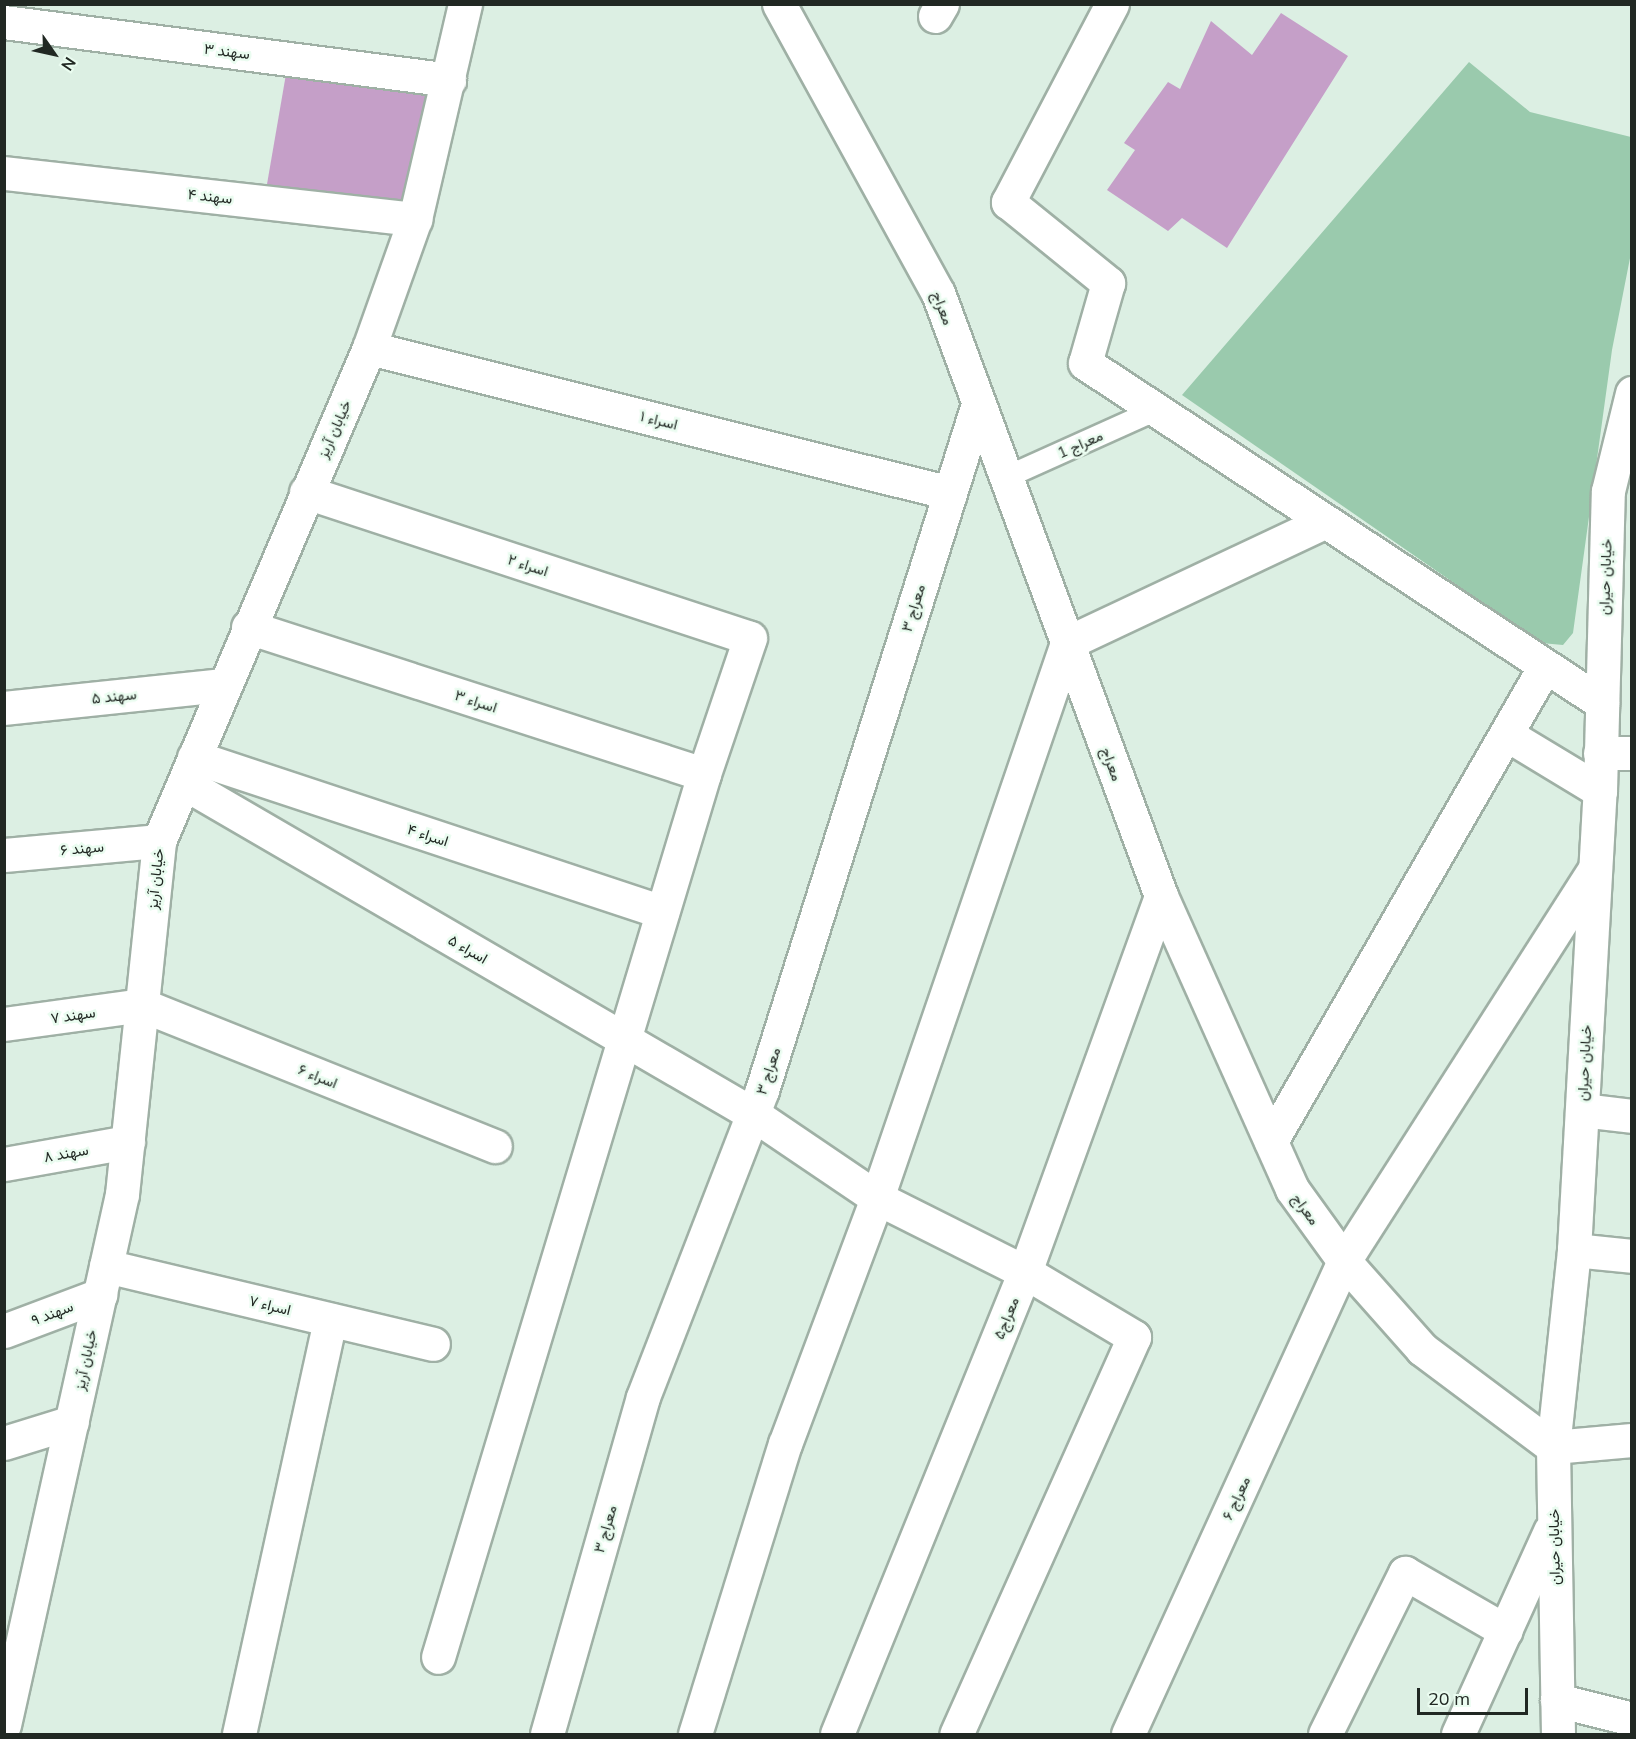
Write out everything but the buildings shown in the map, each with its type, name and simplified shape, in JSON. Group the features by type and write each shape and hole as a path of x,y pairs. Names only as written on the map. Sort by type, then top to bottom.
{"street":[{"name":"خیابان آریز","path":"4,1725 15,1634 72,1422 122,1194 159,841 248,627 369,348 415,219 465,4"},
{"name":"معراج","path":"779,4 938,293 1161,896 1292,1189 1344,1261 1422,1349 1553,1447"},
{"path":"1112,4 1008,202 1108,283 1085,363 1322,523 1602,704"},
{"name":"سهند ۳","path":"4,22 50,16 448,80"},
{"name":"سهند ۴","path":"4,173 415,219"},
{"name":"اسراء ۱","path":"369,348 950,493"},
{"name":"خیابان حیران","path":"1558,1734 1553,1447 1574,1250 1600,791 1616,753 1602,704 1608,491 1632,393"},
{"name":"معراج ۳","path":"547,1734 643,1397 753,1114 978,404"},
{"name":"اسراء ۲","path":"306,492 750,638 704,774"},
{"path":"695,1734 785,1444 877,1198 1067,643 1322,523"},
{"name":"اسراء ۳","path":"248,627 704,774"},
{"path":"1271,1141 1545,666"},
{"name":"سهند ۵","path":"4,708 224,685"},
{"path":"1506,734 1600,791"},
{"name":"اسراء ۵","path":"189,770 623,1039 753,1114 877,1198 1025,1272 1134,1337 956,1734"},
{"name":"اسراء ۴","path":"189,770 662,912"},
{"path":"438,1657 704,774"},
{"name":"سهند ۶","path":"4,855 159,841"},
{"name":"معراج ۶","path":"1128,1734 1344,1261 1595,869"},
{"name":"معراج۵","path":"837,1734 1025,1272 1161,896"},
{"name":"سهند ۷","path":"4,1024 142,1005"},
{"name":"اسراء ۶","path":"142,1005 495,1146"},
{"path":"1582,1110 1632,1116"},
{"name":"سهند ۸","path":"4,1164 128,1142"},
{"path":"1574,1250 1632,1256"},
{"name":"اسراء ۷","path":"103,1280 330,1320 433,1344"},
{"name":"سهند ۹","path":"4,1331 103,1280"},
{"path":"239,1734 330,1320"},
{"path":"4,1443 72,1422"},
{"path":"1553,1447 1632,1440"},
{"path":"1458,1734 1554,1522"},
{"path":"1324,1734 1405,1572 1506,1631"},
{"path":"1557,1700 1632,1719"}],"lane":[{"name":"معراج 1","path":"1005,477 1154,410"}],"green space":[{"path":"1469,62 1530,112 1631,137 1631,253 1612,350 1573,633 1563,645 1541,643 1182,395"}]}
